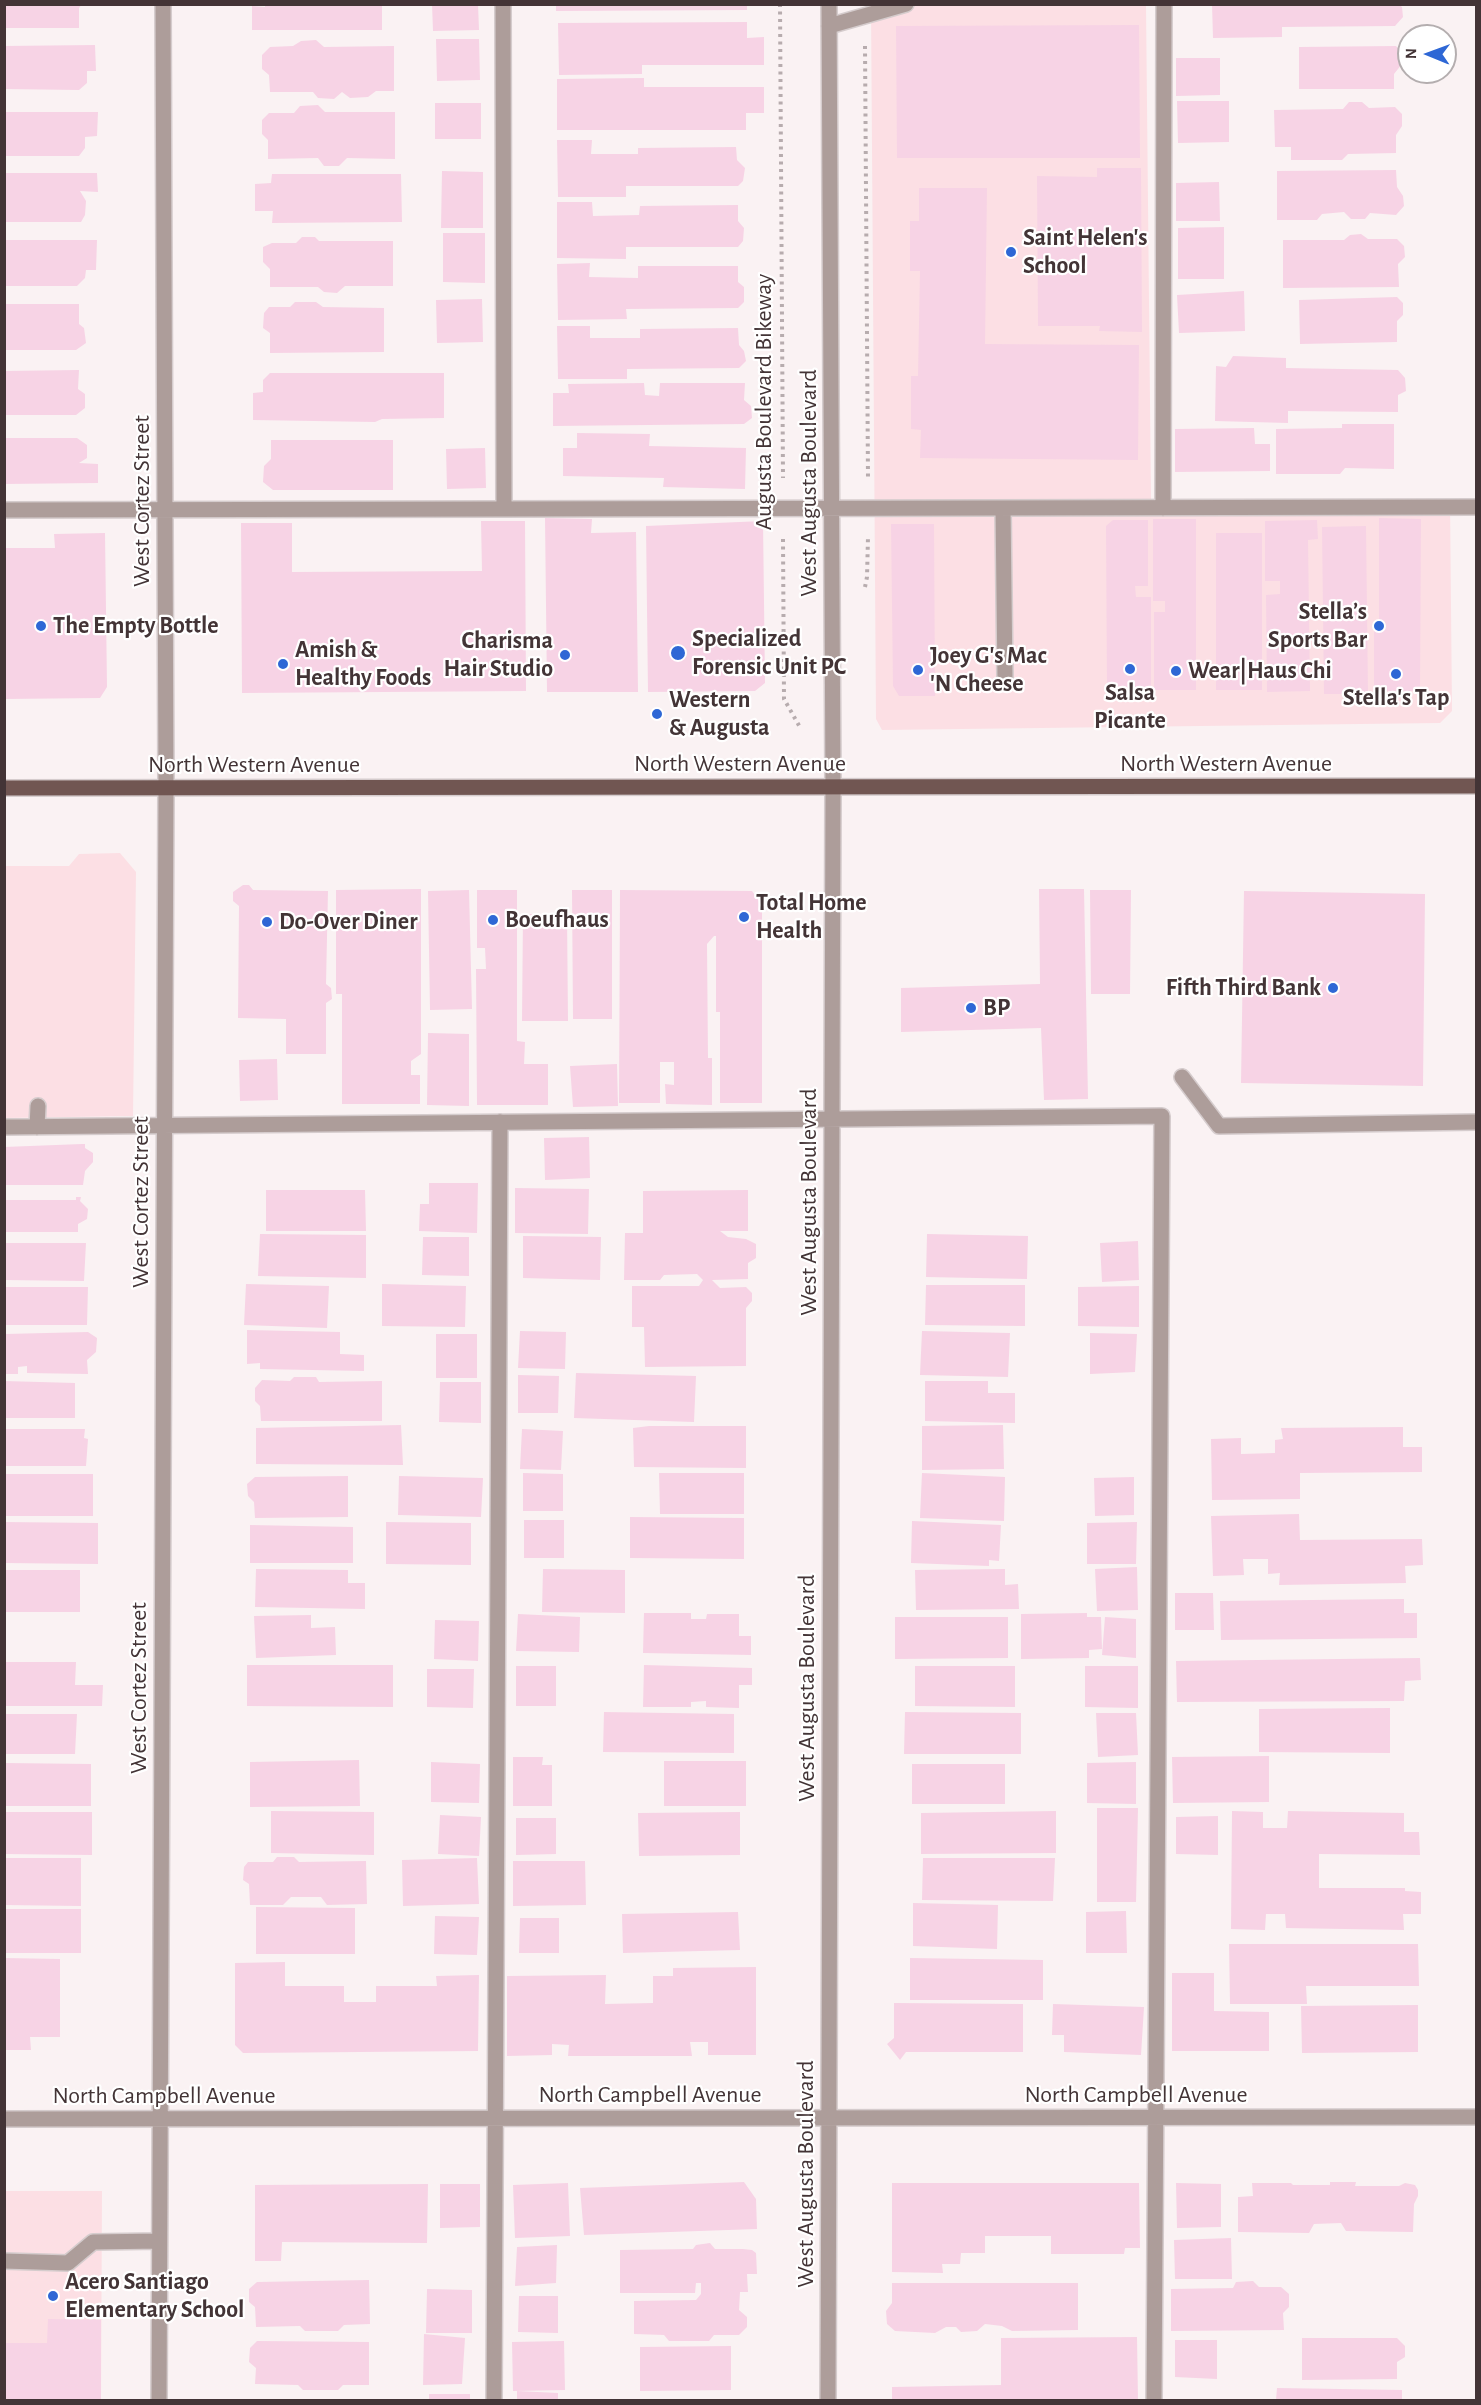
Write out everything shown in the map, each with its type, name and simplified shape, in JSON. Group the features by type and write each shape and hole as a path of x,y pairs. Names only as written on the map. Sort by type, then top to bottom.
{"main road":[{"name":"North Western Avenue","path":"4,788 1476,786"}],"street":[{"name":"West Cortez Street","path":"159,2400 166,788 163,4"},
{"path":"503,4 504,509"},
{"name":"West Augusta Boulevard","path":"828,2400 833,787 829,4"},
{"path":"829,26 906,4"},
{"path":"1163,508 1164,4"},
{"path":"4,510 1476,507"},
{"path":"1003,508 1005,679"},
{"path":"1182,1077 1219,1126 1476,1122"},
{"path":"37,1127 38,1106"},
{"path":"4,1127 1162,1116 1154,2400"},
{"path":"494,2400 500,1122"},
{"name":"North Campbell Avenue","path":"4,2119 1476,2117"},
{"path":"4,2261 68,2263 93,2242 159,2241"}],"path":[{"name":"Augusta Boulevard Bikeway","path":"780,4 784,699 806,738"}],"shaded area":[{"path":"871,5 1146,5 1151,500 1450,500 1452,711 1440,723 882,730 876,719"},
{"path":"120,853 136,872 133,1116 5,1118 4,866 69,866 79,854"},
{"name":"Acero Santiago Elementary School","path":"5,2191 102,2191 101,2400 5,2400"}],"building":[{"path":"4,4 82,4 79,8 79,28 4,28"},
{"path":"265,4 382,4 382,30 252,30 252,6 265,7"},
{"path":"432,4 478,4 479,30 433,31"},
{"path":"556,4 747,4 747,10 556,11"},
{"path":"1212,4 1398,4 1402,7 1403,17 1395,26 1282,27 1282,37 1213,38"},
{"path":"747,22 747,38 764,37 764,65 642,65 642,74 559,75 558,23"},
{"path":"1139,25 1140,158 897,158 896,26"},
{"path":"436,39 479,39 480,80 437,81"},
{"path":"316,40 324,47 394,46 394,91 376,91 368,97 350,98 342,92 334,99 318,98 313,92 270,92 269,75 262,69 262,55 270,47 293,46 301,41"},
{"path":"95,45 96,71 87,71 87,83 79,90 4,89 4,46"},
{"path":"1396,46 1397,70 1394,74 1394,89 1299,89 1299,47"},
{"path":"1176,58 1220,58 1220,95 1176,96"},
{"path":"644,78 644,87 764,87 764,113 746,113 746,130 557,130 557,79"},
{"path":"1177,101 1229,101 1229,142 1178,143"},
{"path":"1349,102 1362,102 1369,108 1395,107 1402,114 1402,126 1396,135 1396,153 1348,154 1342,160 1291,160 1291,147 1275,147 1274,110 1343,109"},
{"path":"435,103 481,103 481,139 435,139"},
{"path":"318,105 325,112 395,112 395,159 347,158 339,166 324,166 318,158 268,159 268,140 262,134 262,120 269,113 294,113 300,106"},
{"path":"4,112 98,112 97,136 85,137 85,148 79,156 4,156"},
{"path":"557,140 592,140 591,154 638,154 638,148 736,147 737,160 745,168 743,181 738,186 626,186 626,197 558,197"},
{"path":"1097,168 1141,168 1142,332 1099,331 1100,326 1038,326 1037,176 1097,177"},
{"path":"1396,170 1397,187 1403,196 1404,206 1396,215 1370,213 1365,219 1351,219 1344,212 1322,214 1317,220 1277,220 1277,171"},
{"path":"442,171 483,172 483,228 441,228"},
{"path":"4,173 97,173 98,192 80,191 86,201 85,215 81,222 4,222"},
{"path":"272,174 401,174 402,222 272,223 273,211 255,211 255,184 271,183"},
{"path":"1219,182 1220,221 1176,221 1176,183"},
{"path":"919,188 987,188 985,344 1139,345 1138,460 920,458 921,430 911,429 911,376 918,376 920,271 910,271 910,221 919,221"},
{"path":"557,202 592,202 593,216 639,215 640,206 738,205 738,221 744,228 743,241 738,247 626,247 626,259 557,258"},
{"path":"1224,227 1224,279 1178,279 1178,228"},
{"path":"443,233 485,233 485,283 443,282"},
{"path":"1361,234 1368,239 1397,239 1404,246 1405,257 1398,264 1399,287 1283,288 1283,240 1344,240 1350,235"},
{"path":"302,237 315,237 319,241 393,241 393,286 345,286 337,293 324,292 318,287 270,287 270,269 263,262 263,247 272,243 296,243"},
{"path":"4,240 97,240 96,270 86,270 85,278 77,286 4,286"},
{"path":"590,263 589,277 638,278 638,266 738,266 738,282 744,287 744,302 738,308 626,309 627,319 558,320 557,264"},
{"path":"1244,291 1245,331 1179,333 1177,295"},
{"path":"1397,297 1403,303 1403,315 1397,321 1397,342 1300,344 1299,300"},
{"path":"482,299 483,342 437,343 436,300"},
{"path":"295,302 316,302 323,307 384,308 384,352 270,353 270,333 263,328 264,313 269,307 290,307"},
{"path":"4,304 79,304 79,324 84,328 86,343 76,350 4,350"},
{"path":"557,326 590,326 590,338 640,338 640,329 738,328 739,345 744,351 746,361 739,368 627,369 627,379 558,379"},
{"path":"1233,356 1286,358 1286,368 1398,370 1405,378 1406,391 1398,395 1398,412 1288,411 1288,423 1215,421 1216,366 1226,367"},
{"path":"79,370 78,389 85,394 85,408 76,415 4,415 4,371"},
{"path":"270,373 444,373 444,418 382,419 375,422 253,420 253,393 263,392 263,380"},
{"path":"644,383 645,395 659,396 660,383 745,383 744,400 751,406 752,418 744,424 553,426 553,393 569,393 568,384"},
{"path":"1342,424 1394,424 1394,469 1345,468 1340,474 1276,474 1276,429 1342,428"},
{"path":"1254,428 1255,444 1270,444 1270,471 1175,472 1175,429"},
{"path":"577,433 650,434 649,446 746,448 745,489 663,487 664,478 563,476 563,448 577,448"},
{"path":"4,438 77,438 87,445 87,458 79,463 98,464 98,483 4,484"},
{"path":"271,440 393,440 393,490 273,490 263,482 264,466 271,459"},
{"path":"485,448 486,488 447,489 446,449"},
{"path":"545,518 592,519 591,533 636,532 638,692 547,692"},
{"path":"1379,518 1421,519 1420,691 1374,691 1374,626 1379,626"},
{"path":"1153,519 1196,519 1196,690 1154,690 1154,612 1165,612 1165,601 1153,601"},
{"path":"1113,520 1148,520 1148,586 1135,586 1136,597 1151,597 1151,691 1107,690 1106,526"},
{"path":"1317,520 1318,539 1308,540 1310,691 1267,692 1266,595 1280,594 1280,581 1265,581 1265,521"},
{"path":"481,521 525,521 526,691 242,693 241,523 292,523 292,572 482,571"},
{"path":"763,521 765,683 755,691 648,692 646,526"},
{"path":"891,524 934,524 935,696 899,696 893,686"},
{"path":"1366,526 1368,694 1324,694 1322,527"},
{"path":"105,533 107,687 100,698 5,699 5,548 55,548 54,534"},
{"path":"1216,533 1262,533 1262,690 1216,690"},
{"path":"243,885 249,885 253,890 328,891 326,984 331,988 332,999 326,1003 326,1054 286,1054 286,1019 238,1018 239,906 233,901 233,892"},
{"path":"421,889 421,1054 411,1061 411,1075 420,1075 420,1104 342,1104 342,994 336,994 336,890"},
{"path":"1039,889 1084,889 1088,1099 1044,1100 1041,1028 901,1032 901,988 1040,984"},
{"path":"469,890 472,1009 430,1010 428,891"},
{"path":"477,890 517,890 517,1041 525,1042 524,1064 548,1064 548,1105 477,1105 476,969 486,969 485,948 477,948"},
{"path":"572,890 612,890 612,1019 573,1019"},
{"path":"620,890 752,891 762,905 762,1103 720,1103 720,1012 716,1012 716,936 714,936 707,944 708,1058 712,1058 712,1105 666,1104 665,1084 674,1085 674,1062 660,1062 660,1103 619,1103"},
{"path":"1090,890 1131,890 1130,994 1091,994"},
{"name":"Fifth Third Bank","path":"1244,891 1425,894 1423,1086 1241,1083"},
{"path":"523,914 567,914 568,1021 522,1021"},
{"path":"428,1033 469,1034 469,1106 427,1105"},
{"path":"277,1059 278,1100 240,1101 239,1060"},
{"path":"617,1064 618,1106 573,1107 570,1066"},
{"path":"589,1137 590,1178 545,1180 544,1138"},
{"path":"85,1144 85,1148 93,1153 93,1162 85,1171 83,1185 4,1185 4,1147"},
{"path":"429,1183 478,1183 477,1233 419,1231 420,1204 429,1204"},
{"path":"515,1188 589,1189 588,1234 515,1233"},
{"path":"266,1190 365,1190 366,1231 266,1231"},
{"path":"748,1190 748,1231 720,1231 728,1237 746,1239 756,1244 756,1258 748,1263 748,1279 712,1280 720,1288 746,1287 752,1293 752,1301 746,1308 746,1366 645,1367 644,1327 632,1327 632,1286 699,1286 703,1280 697,1274 664,1275 660,1280 624,1280 625,1233 643,1233 643,1191"},
{"path":"76,1197 81,1197 80,1201 88,1209 87,1219 78,1224 78,1232 4,1232 4,1200 76,1200"},
{"path":"260,1234 366,1235 366,1278 258,1276"},
{"path":"927,1234 1028,1236 1027,1279 926,1277"},
{"path":"523,1236 601,1237 600,1280 523,1278"},
{"path":"423,1237 469,1237 469,1276 422,1275"},
{"path":"1138,1241 1139,1280 1102,1282 1100,1243"},
{"path":"4,1243 86,1243 84,1281 4,1280"},
{"path":"246,1284 329,1286 327,1328 244,1325"},
{"path":"382,1284 466,1286 465,1327 382,1326"},
{"path":"926,1285 1025,1285 1025,1326 925,1325"},
{"path":"1139,1286 1139,1327 1078,1326 1078,1287"},
{"path":"4,1287 88,1287 87,1325 4,1325"},
{"path":"247,1330 340,1332 340,1354 364,1355 364,1371 260,1369 260,1363 247,1364"},
{"path":"520,1331 566,1332 565,1369 518,1368"},
{"path":"922,1331 1010,1333 1008,1377 920,1375"},
{"path":"88,1332 97,1338 96,1352 87,1360 88,1374 27,1373 27,1366 18,1367 18,1374 5,1374 5,1334"},
{"path":"1090,1333 1137,1334 1135,1372 1090,1374"},
{"path":"436,1334 477,1334 477,1378 436,1378"},
{"path":"576,1373 696,1376 694,1422 574,1418"},
{"path":"518,1375 559,1376 558,1413 518,1413"},
{"path":"294,1377 316,1377 319,1382 382,1381 382,1421 261,1421 260,1406 255,1401 255,1388 262,1380 290,1381"},
{"path":"4,1381 75,1383 75,1418 4,1418"},
{"path":"925,1381 988,1381 988,1393 1015,1393 1015,1423 925,1421"},
{"path":"440,1382 481,1382 481,1423 439,1422"},
{"path":"401,1425 403,1465 256,1464 256,1428"},
{"path":"1003,1425 1004,1469 922,1470 922,1426"},
{"path":"746,1426 746,1468 634,1467 633,1428"},
{"path":"1403,1427 1403,1447 1422,1447 1422,1472 1300,1473 1300,1499 1212,1500 1211,1439 1241,1438 1241,1454 1275,1453 1275,1440 1283,1439 1281,1428"},
{"path":"4,1429 85,1429 84,1438 88,1439 86,1466 4,1466"},
{"path":"522,1429 563,1431 561,1470 520,1469"},
{"path":"523,1473 563,1474 563,1511 523,1511"},
{"path":"659,1473 744,1473 744,1514 660,1514"},
{"path":"922,1473 1005,1477 1004,1521 920,1518"},
{"path":"4,1474 93,1474 93,1516 4,1516"},
{"path":"348,1476 348,1517 255,1518 254,1502 248,1496 247,1484 255,1477"},
{"path":"399,1476 483,1478 481,1517 398,1515"},
{"path":"1134,1477 1134,1515 1095,1516 1094,1478"},
{"path":"1299,1514 1300,1540 1422,1539 1423,1565 1405,1566 1406,1583 1279,1585 1280,1573 1268,1574 1268,1559 1243,1559 1244,1575 1213,1576 1211,1516"},
{"path":"630,1517 744,1518 744,1559 630,1558"},
{"path":"524,1520 564,1520 564,1558 524,1558"},
{"path":"912,1521 1001,1525 999,1561 989,1560 989,1566 911,1563"},
{"path":"4,1522 98,1523 98,1564 4,1563"},
{"path":"386,1522 471,1523 471,1565 386,1564"},
{"path":"1137,1522 1136,1564 1087,1564 1087,1523"},
{"path":"250,1525 353,1527 353,1563 250,1563"},
{"path":"1137,1567 1138,1610 1097,1611 1095,1569"},
{"path":"256,1569 348,1570 348,1583 365,1583 365,1609 255,1607"},
{"path":"543,1569 625,1570 625,1613 542,1612"},
{"path":"1005,1569 1005,1585 1018,1584 1019,1609 916,1610 915,1570"},
{"path":"4,1570 80,1570 80,1612 4,1612"},
{"path":"1175,1593 1213,1593 1214,1630 1175,1630"},
{"path":"1404,1599 1404,1613 1417,1613 1417,1638 1221,1640 1220,1601"},
{"path":"644,1613 691,1613 691,1619 706,1619 707,1614 739,1614 739,1636 751,1636 751,1655 643,1653"},
{"path":"1087,1613 1087,1617 1101,1617 1102,1649 1089,1650 1089,1658 1021,1659 1021,1614"},
{"path":"518,1614 580,1617 579,1652 516,1651"},
{"path":"311,1615 311,1628 335,1627 336,1655 256,1658 254,1616"},
{"path":"895,1617 1008,1617 1008,1658 895,1659"},
{"path":"1105,1617 1136,1619 1136,1658 1102,1655"},
{"path":"435,1620 479,1621 478,1661 434,1659"},
{"path":"1420,1658 1421,1680 1405,1681 1404,1701 1177,1702 1176,1661"},
{"path":"4,1662 76,1662 75,1685 103,1685 102,1706 4,1706"},
{"path":"247,1665 393,1665 393,1707 247,1706"},
{"path":"644,1665 752,1668 752,1685 739,1685 739,1708 706,1707 706,1701 691,1702 691,1707 643,1707"},
{"path":"516,1666 556,1666 556,1706 516,1706"},
{"path":"915,1666 1015,1666 1015,1707 915,1706"},
{"path":"1085,1666 1138,1666 1138,1708 1085,1707"},
{"path":"427,1669 474,1669 473,1708 427,1707"},
{"path":"1390,1708 1390,1753 1259,1752 1259,1709"},
{"path":"604,1712 734,1714 734,1753 603,1752"},
{"path":"905,1712 1021,1713 1021,1754 904,1754"},
{"path":"1096,1713 1136,1713 1138,1755 1098,1757"},
{"path":"5,1714 77,1714 75,1754 5,1754"},
{"path":"1269,1756 1269,1802 1173,1803 1172,1757"},
{"path":"513,1757 543,1757 542,1765 552,1765 552,1806 513,1806"},
{"path":"359,1760 360,1806 250,1807 250,1762"},
{"path":"664,1761 746,1761 746,1806 664,1806"},
{"path":"431,1762 480,1764 479,1803 431,1802"},
{"path":"1136,1762 1136,1804 1087,1803 1087,1763"},
{"path":"5,1763 91,1764 91,1806 5,1806"},
{"path":"912,1764 1005,1764 1005,1804 912,1804"},
{"path":"1097,1808 1138,1808 1136,1902 1097,1902"},
{"path":"271,1811 374,1812 374,1855 271,1853"},
{"path":"1056,1811 1056,1853 921,1854 921,1813"},
{"path":"1232,1811 1263,1812 1263,1828 1287,1828 1288,1811 1404,1813 1404,1832 1419,1832 1420,1855 1319,1854 1319,1888 1405,1888 1405,1891 1421,1892 1421,1914 1403,1914 1404,1930 1286,1928 1285,1914 1266,1914 1265,1930 1231,1929"},
{"path":"4,1812 92,1812 92,1855 4,1854"},
{"path":"740,1812 740,1855 639,1856 638,1813"},
{"path":"440,1815 481,1817 479,1856 438,1854"},
{"path":"1218,1816 1218,1855 1176,1854 1176,1817"},
{"path":"516,1818 556,1818 556,1854 516,1855"},
{"path":"277,1857 294,1857 299,1862 366,1861 367,1904 327,1905 321,1897 291,1897 283,1905 250,1905 249,1884 243,1880 244,1867 248,1862 273,1862"},
{"path":"4,1858 81,1858 81,1906 4,1905"},
{"path":"477,1858 479,1904 403,1906 402,1860"},
{"path":"923,1858 1055,1858 1053,1901 922,1900"},
{"path":"513,1861 585,1861 586,1905 513,1906"},
{"path":"913,1903 998,1905 997,1949 913,1946"},
{"path":"256,1907 355,1908 355,1954 256,1954"},
{"path":"4,1909 81,1909 81,1953 4,1953"},
{"path":"1126,1911 1127,1953 1086,1953 1086,1912"},
{"path":"738,1912 740,1950 623,1953 622,1914"},
{"path":"435,1916 479,1917 477,1955 434,1954"},
{"path":"520,1918 559,1918 559,1953 519,1953"},
{"path":"1229,1944 1418,1944 1419,1986 1306,1986 1307,2004 1230,2004"},
{"path":"4,1958 60,1959 60,2037 30,2037 31,2050 4,2050"},
{"path":"910,1958 1043,1960 1043,2000 910,2000"},
{"path":"285,1962 285,1986 344,1986 344,2002 376,2002 376,1986 437,1986 436,1976 479,1975 478,2051 243,2053 235,2045 235,1963"},
{"path":"756,1967 756,2055 708,2055 708,2042 690,2042 692,2056 568,2056 569,2045 552,2044 552,2055 507,2056 507,1976 606,1975 605,2004 653,2003 653,1976 673,1976 673,1968"},
{"path":"1172,1973 1214,1973 1214,2011 1269,2012 1269,2051 1172,2051"},
{"path":"894,2003 1023,2004 1023,2052 906,2052 900,2060 887,2044 894,2038"},
{"path":"1053,2004 1144,2007 1141,2055 1064,2052 1064,2035 1052,2035"},
{"path":"1418,2005 1418,2052 1302,2053 1301,2006"},
{"path":"744,2182 756,2199 757,2229 584,2235 580,2188"},
{"path":"1330,2182 1356,2182 1355,2186 1399,2186 1405,2183 1415,2185 1418,2196 1414,2204 1413,2232 1346,2231 1341,2223 1314,2224 1309,2233 1238,2232 1238,2197 1253,2196 1252,2183 1330,2185"},
{"path":"568,2183 570,2236 515,2238 513,2185"},
{"path":"892,2183 1139,2183 1140,2248 1125,2248 1124,2254 1051,2254 1051,2236 985,2236 985,2253 961,2253 960,2264 942,2264 943,2273 892,2272"},
{"path":"1176,2183 1221,2184 1221,2227 1177,2228"},
{"path":"428,2184 427,2243 282,2242 281,2261 255,2261 255,2185"},
{"path":"440,2184 480,2184 480,2227 440,2228"},
{"path":"1231,2238 1232,2279 1175,2279 1174,2240"},
{"path":"710,2243 715,2249 743,2249 756,2253 757,2274 747,2274 748,2292 740,2292 739,2310 747,2317 747,2327 739,2335 714,2335 709,2341 669,2341 664,2335 634,2334 634,2301 696,2300 701,2294 701,2283 696,2283 695,2293 620,2293 620,2250 693,2249 696,2245"},
{"path":"557,2245 556,2283 515,2286 517,2247"},
{"path":"369,2280 370,2324 344,2325 338,2331 305,2331 300,2326 256,2327 255,2307 249,2302 249,2289 257,2282"},
{"path":"1253,2281 1259,2287 1281,2287 1289,2294 1289,2307 1283,2313 1284,2330 1171,2331 1171,2289 1233,2288 1236,2282"},
{"path":"892,2283 1078,2283 1078,2330 1012,2331 1002,2326 985,2324 977,2331 961,2332 956,2327 946,2327 935,2333 895,2331 887,2324 886,2311 892,2303"},
{"path":"427,2289 472,2290 472,2333 426,2333"},
{"path":"519,2296 558,2296 558,2333 518,2332"},
{"path":"48,2319 101,2320 101,2400 4,2400 4,2343 47,2343"},
{"path":"424,2334 465,2338 462,2384 423,2385"},
{"path":"1137,2337 1138,2400 892,2400 892,2387 1001,2385 1001,2338"},
{"path":"1302,2338 1397,2338 1405,2346 1405,2357 1397,2362 1397,2379 1302,2380"},
{"path":"1175,2340 1217,2340 1217,2379 1175,2377"},
{"path":"257,2341 369,2342 369,2385 343,2385 338,2390 303,2390 298,2385 255,2384 256,2368 249,2362 250,2348"},
{"path":"564,2341 565,2390 513,2391 512,2342"},
{"path":"731,2346 731,2390 640,2391 640,2347"},
{"path":"1277,2388 1402,2390 1402,2400 1276,2400"},
{"path":"517,2391 558,2393 558,2400 517,2400"},
{"path":"429,2394 470,2394 470,2400 429,2400"}],"place":[{"name":"Saint Helen's School","path":"1011,252"},
{"name":"The Empty Bottle","path":"41,626"},
{"name":"Stella’s Sports Bar","path":"1379,626"},
{"name":"Specialized Forensic Unit PC","path":"678,653"},
{"name":"Charisma Hair Studio","path":"565,655"},
{"name":"Amish & Healthy Foods","path":"283,664"},
{"name":"Salsa Picante","path":"1130,669"},
{"name":"Joey G's Mac 'N Cheese","path":"918,670"},
{"name":"Wear|Haus Chi","path":"1176,671"},
{"name":"Stella's Tap","path":"1396,674"},
{"name":"Western & Augusta","path":"657,714"},
{"name":"Total Home Health","path":"744,917"},
{"name":"Boeufhaus","path":"493,920"},
{"name":"Do-Over Diner","path":"267,922"},
{"name":"Fifth Third Bank","path":"1333,988"},
{"name":"BP","path":"971,1008"},
{"name":"Acero Santiago Elementary School","path":"53,2296"}]}
